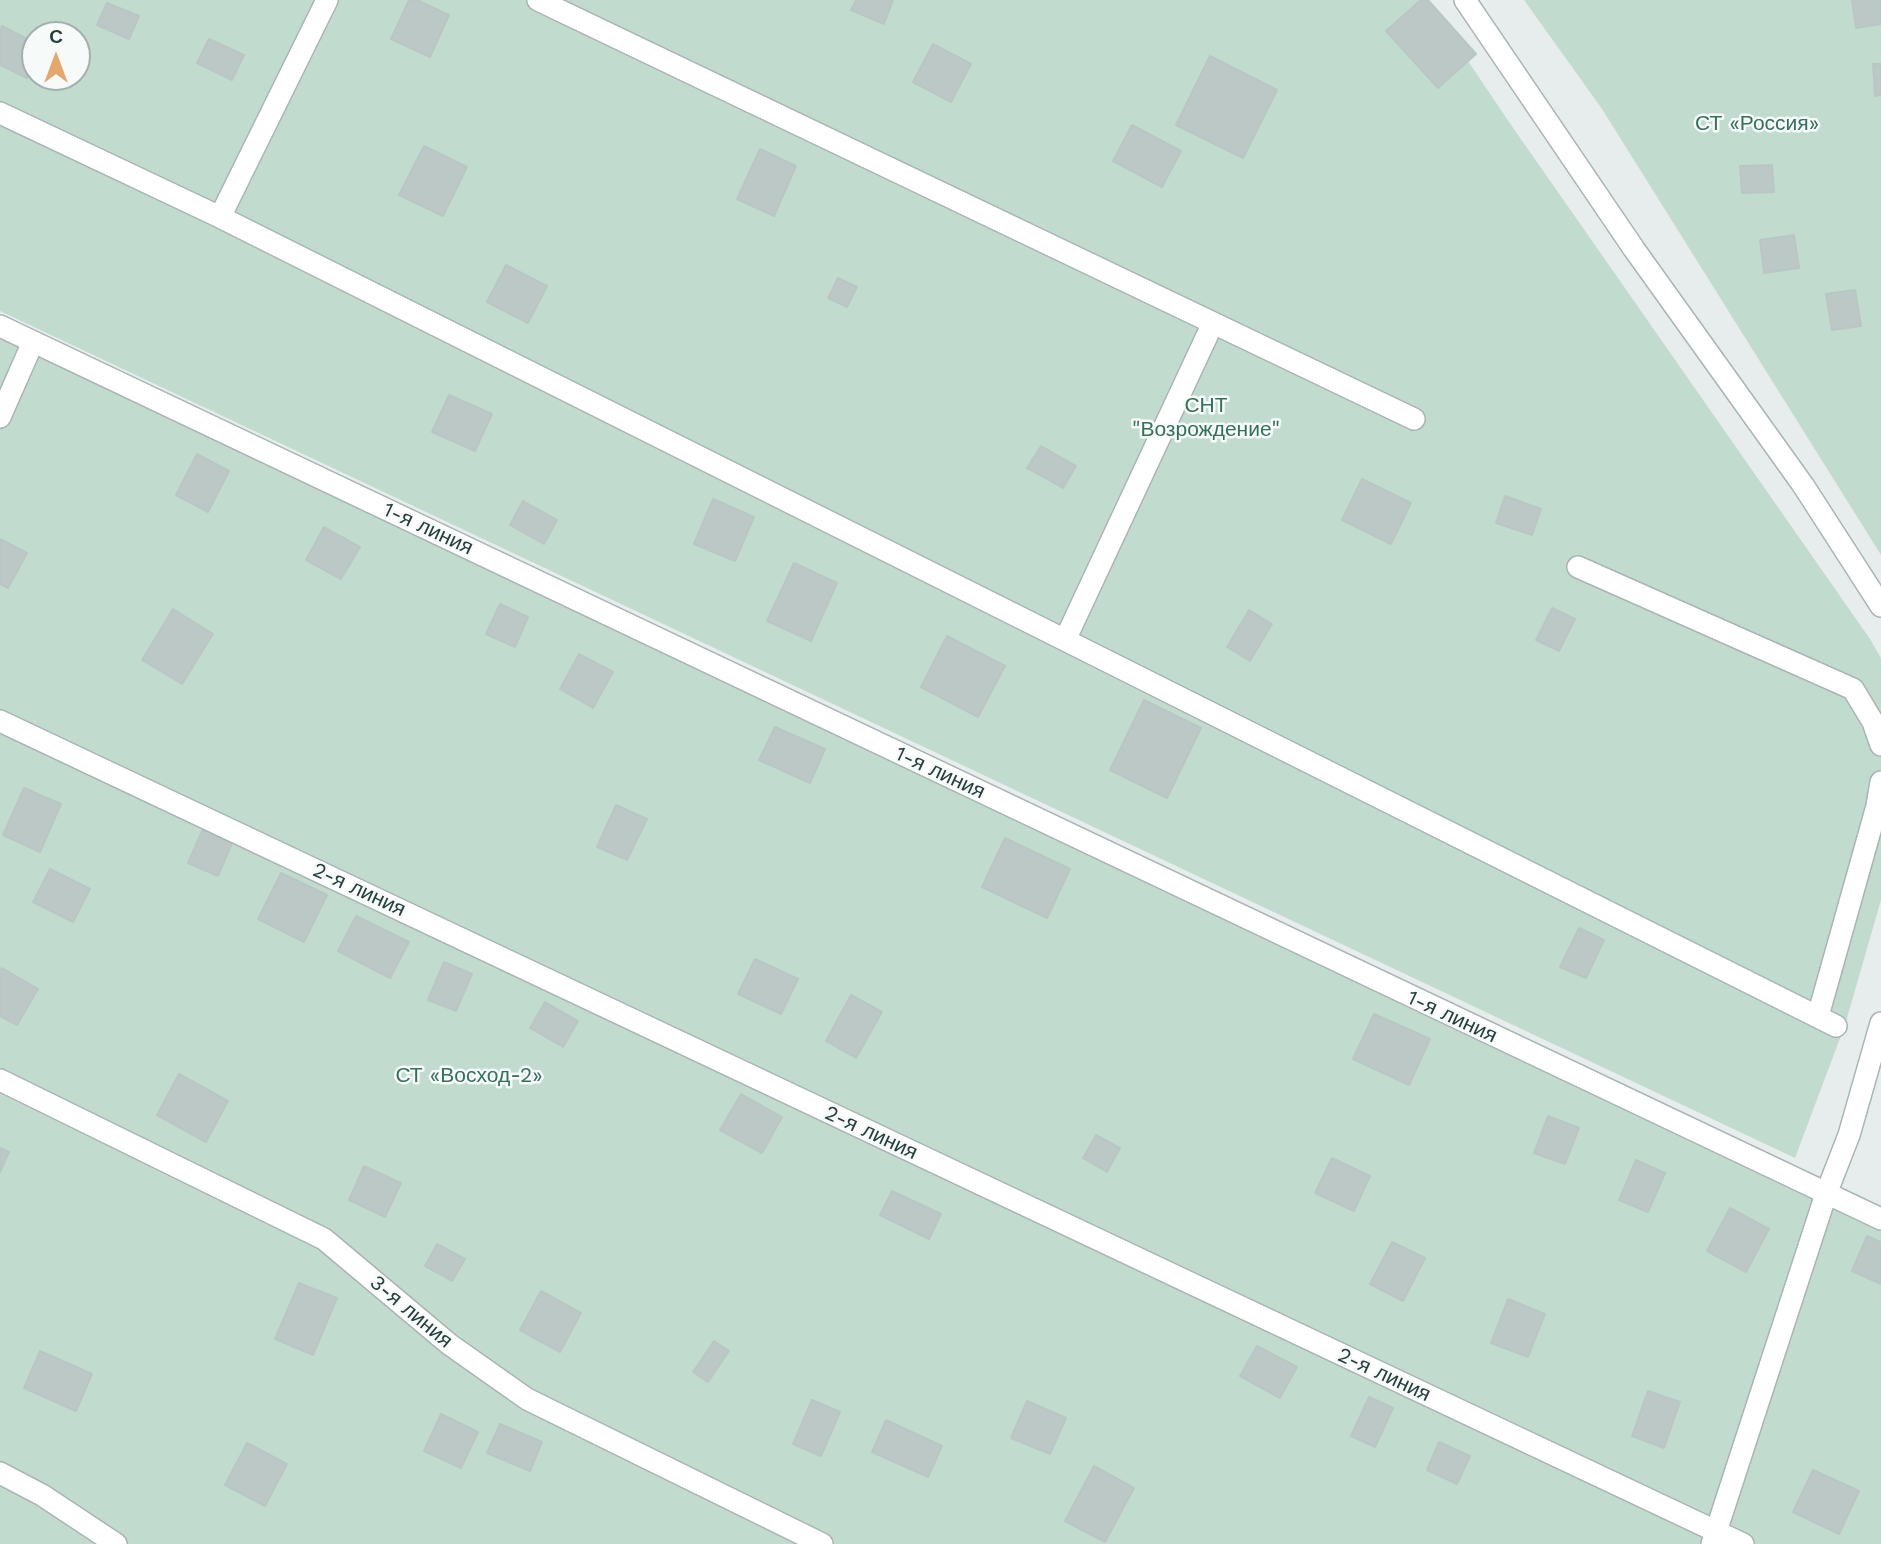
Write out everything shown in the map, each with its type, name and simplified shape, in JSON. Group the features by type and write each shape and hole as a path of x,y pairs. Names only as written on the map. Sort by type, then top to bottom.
{"street":[{"path":"220,217 327,0"},
{"path":"538,0 1414,419"},
{"path":"1465,0 1634,249 1803,485 1881,606"},
{"path":"0,113 220,217 1827,1021 1881,782"},
{"path":"1065,640 1213,323"},
{"name":"1-я линия","path":"0,326 1881,1219"},
{"path":"0,417 33,342"},
{"path":"1578,567 1853,690 1874,722 1881,745"},
{"name":"2-я линия","path":"0,721 1714,1538 1743,1544"},
{"path":"1714,1538 1826,1194 1849,1135 1881,1023"},
{"name":"3-я линия","path":"0,1080 324,1238 449,1344 527,1399 800,1539 822,1544"},
{"path":"0,1473 43,1494 116,1544"}],"green space":[{"name":"СНТ \"Возрождение\"","path":"0,0 1427,0 1881,658 1881,900 1845,1025 1795,1158 0,311"},
{"name":"СТ «Россия»","path":"1524,0 1881,0 1881,555 1602,109"},
{"name":"СТ «Восход-2»","path":"0,337 1881,1220 1881,1544 0,1544"}],"building":[{"path":"409,0 417,0 449,15 430,57 391,39"},
{"path":"856,0 893,0 884,24 851,10"},
{"path":"1421,0 1428,0 1476,54 1438,88 1386,31"},
{"path":"1852,0 1881,0 1881,24 1856,28"},
{"path":"107,3 139,16 129,39 97,25"},
{"path":"2,26 21,36 21,75 0,65"},
{"path":"209,39 244,55 232,80 197,63"},
{"path":"933,44 971,64 951,102 913,82"},
{"path":"1210,56 1277,90 1243,158 1176,125"},
{"path":"1873,64 1881,64 1881,95 1875,96"},
{"path":"1132,125 1181,151 1162,187 1113,161"},
{"path":"424,146 467,167 443,216 399,195"},
{"path":"760,149 796,166 774,216 737,199"},
{"path":"1772,165 1774,192 1742,193 1740,166"},
{"path":"1794,235 1799,268 1764,273 1760,240"},
{"path":"506,265 547,286 528,323 487,302"},
{"path":"838,278 857,287 847,307 828,298"},
{"path":"1855,290 1861,326 1832,330 1826,294"},
{"path":"449,395 492,414 475,451 432,432"},
{"path":"1041,446 1076,466 1063,488 1027,468"},
{"path":"197,454 229,471 208,512 176,495"},
{"path":"1362,479 1411,503 1391,544 1342,520"},
{"path":"1505,496 1541,509 1532,535 1496,523"},
{"path":"713,499 754,517 735,561 694,544"},
{"path":"523,501 557,520 544,544 510,525"},
{"path":"324,527 360,547 341,579 306,560"},
{"path":"0,539 27,553 8,588 0,584"},
{"path":"794,563 837,583 811,641 767,621"},
{"path":"500,604 528,617 515,647 486,634"},
{"path":"1552,608 1575,619 1559,651 1536,640"},
{"path":"173,609 213,634 182,684 142,660"},
{"path":"1249,610 1272,624 1250,661 1227,647"},
{"path":"947,636 1005,666 978,717 921,687"},
{"path":"579,654 613,672 593,708 560,689"},
{"path":"1144,700 1201,728 1167,798 1110,770"},
{"path":"775,727 825,749 810,783 759,760"},
{"path":"24,788 61,804 40,852 3,835"},
{"path":"616,805 647,819 627,860 597,847"},
{"path":"203,829 232,843 218,876 188,863"},
{"path":"1005,838 1070,869 1047,918 982,887"},
{"path":"50,869 90,889 73,922 33,902"},
{"path":"281,873 327,895 304,942 258,919"},
{"path":"356,916 409,942 390,978 338,951"},
{"path":"1579,928 1604,940 1586,978 1560,967"},
{"path":"755,959 798,979 781,1014 738,994"},
{"path":"444,962 472,974 456,1011 428,1000"},
{"path":"2,968 38,989 17,1025 0,1016"},
{"path":"851,995 882,1012 856,1058 826,1041"},
{"path":"545,1002 578,1021 563,1047 530,1028"},
{"path":"1374,1014 1430,1039 1409,1085 1353,1059"},
{"path":"179,1074 228,1101 206,1142 157,1115"},
{"path":"741,1094 782,1117 762,1153 720,1130"},
{"path":"1548,1116 1579,1128 1565,1164 1534,1153"},
{"path":"1096,1135 1120,1148 1107,1172 1083,1158"},
{"path":"0,1148 9,1152 0,1172"},
{"path":"1332,1158 1370,1176 1354,1211 1315,1193"},
{"path":"1636,1160 1665,1173 1648,1212 1619,1200"},
{"path":"364,1166 401,1183 385,1217 349,1200"},
{"path":"892,1191 941,1214 929,1239 880,1215"},
{"path":"1730,1208 1769,1229 1746,1272 1707,1251"},
{"path":"1867,1236 1881,1242 1881,1284 1852,1271"},
{"path":"1392,1242 1425,1258 1403,1301 1370,1284"},
{"path":"437,1244 465,1259 452,1281 425,1266"},
{"path":"299,1283 337,1298 313,1355 275,1339"},
{"path":"541,1291 581,1313 560,1352 520,1330"},
{"path":"1508,1299 1545,1314 1528,1357 1491,1343"},
{"path":"714,1341 729,1351 708,1382 693,1372"},
{"path":"1257,1346 1297,1367 1280,1398 1240,1376"},
{"path":"40,1351 92,1374 76,1411 24,1388"},
{"path":"1648,1391 1680,1402 1664,1448 1632,1436"},
{"path":"1369,1397 1393,1408 1375,1447 1351,1436"},
{"path":"812,1400 840,1412 821,1456 793,1444"},
{"path":"1027,1401 1066,1418 1050,1454 1011,1438"},
{"path":"441,1414 478,1432 461,1468 424,1451"},
{"path":"886,1420 942,1446 928,1477 872,1452"},
{"path":"500,1424 542,1442 530,1471 487,1453"},
{"path":"1439,1442 1470,1456 1457,1484 1427,1470"},
{"path":"247,1443 287,1464 265,1506 225,1485"},
{"path":"1094,1466 1134,1488 1105,1542 1065,1521"},
{"path":"1813,1470 1859,1491 1839,1534 1793,1512"}]}
